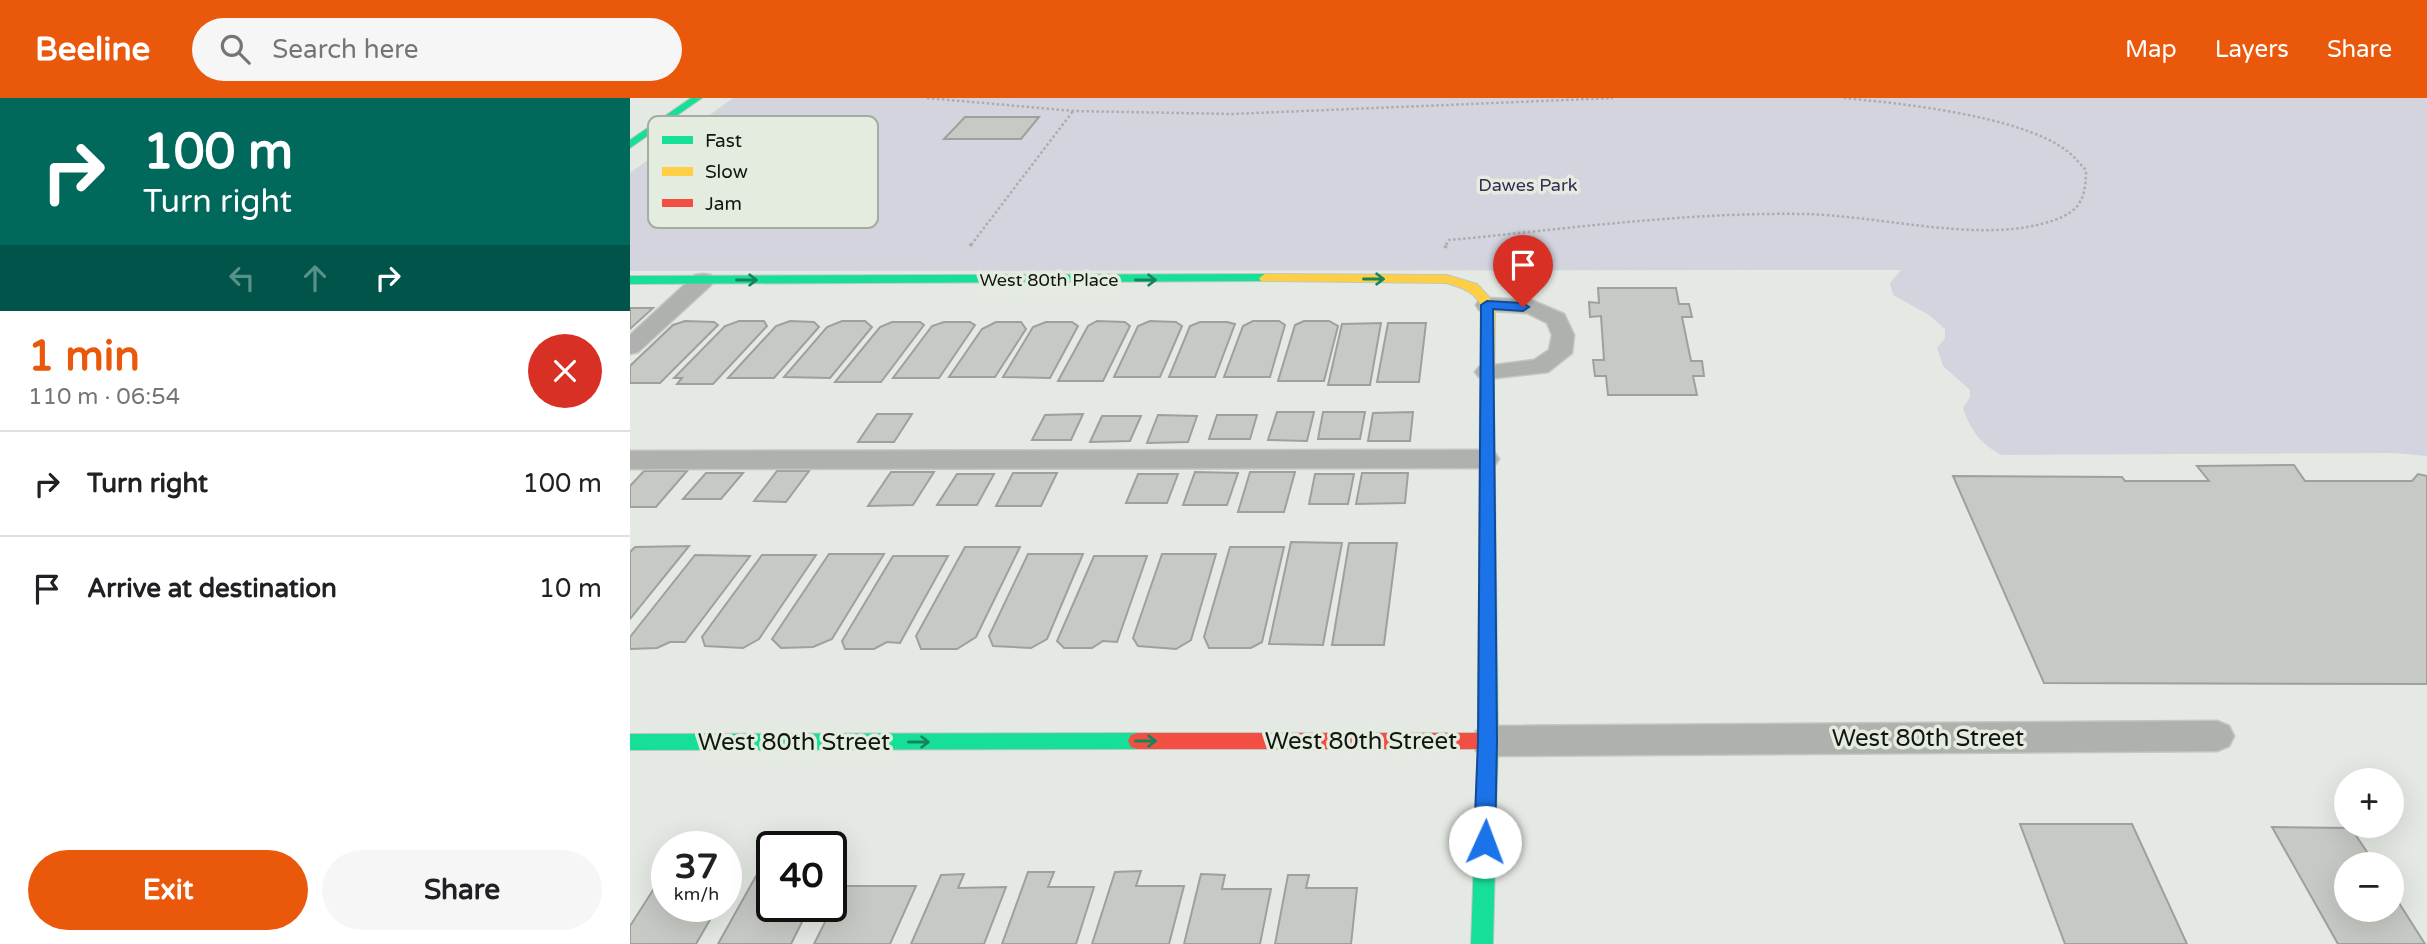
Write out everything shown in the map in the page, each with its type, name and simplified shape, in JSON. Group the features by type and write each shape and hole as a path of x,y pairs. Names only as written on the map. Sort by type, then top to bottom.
{"street":[{"path":"671,116 697,98"},
{"path":"630,145 648,132"},
{"name":"West 80th Place","path":"630,280 1427,278 1451,279 1468,284 1480,291 1487,305"},
{"path":"1482,944 1488,741 1487,305"},
{"name":"West 80th Street","path":"630,743 1488,741"}],"lane":[{"path":"630,347 703,280"},
{"path":"1487,305 1531,307 1556,319 1563,335 1560,352 1540,367 1487,372"},
{"path":"630,460 1486,460"},
{"name":"West 80th Street","path":"1488,741 2217,736"}],"path":[{"path":"927,98 1074,111 1147,114 1295,114 1613,98"},
{"path":"1444,249 1449,240 1743,216 1803,214 1989,228 2030,226 2055,220 2074,209 2086,196 2090,180 2086,167 2072,154 2026,132 1955,112 1843,98"},
{"path":"970,246 1074,111"}],"green space":[{"name":"Dawes Park","path":"733,98 2427,98 2427,456 2393,453 2002,455 1982,441 1969,424 1963,408 1970,397 1970,390 1943,366 1937,348 1945,338 1945,329 1929,315 1893,295 1890,283 1901,270 630,271 630,173 648,160 648,228 878,228 878,116 708,116"}],"building":[{"path":"965,117 1039,117 1021,139 944,139"},
{"path":"1598,288 1676,288 1679,304 1689,304 1692,317 1682,317 1691,361 1702,361 1704,376 1693,376 1697,395 1608,395 1606,376 1595,376 1593,360 1604,360 1601,316 1590,317 1589,302 1599,303"},
{"path":"630,308 653,308 630,329"},
{"path":"685,321 714,322 718,325 660,383 630,383 630,366 673,325"},
{"path":"739,321 764,321 767,326 713,384 677,384 682,378 674,378 725,326"},
{"path":"790,321 814,322 819,327 774,378 728,378 776,326"},
{"path":"842,321 865,321 872,327 830,378 784,377 827,327"},
{"path":"1097,321 1125,322 1130,326 1103,381 1058,381 1088,326"},
{"path":"1150,321 1176,322 1182,326 1160,377 1114,377 1138,326"},
{"path":"1253,321 1279,321 1285,325 1270,377 1224,377 1243,326"},
{"path":"1304,321 1329,321 1338,326 1324,381 1278,381 1295,325"},
{"path":"892,322 920,322 924,325 881,382 835,382 880,327"},
{"path":"944,322 970,322 975,325 939,378 893,378 932,326"},
{"path":"996,322 1021,322 1026,329 995,377 949,377 982,329"},
{"path":"1046,322 1072,322 1078,326 1050,378 1003,377 1033,327"},
{"path":"1200,322 1235,324 1215,377 1169,377 1190,326"},
{"path":"1381,323 1370,385 1328,385 1342,324"},
{"path":"1388,323 1426,323 1419,382 1377,382"},
{"path":"1277,412 1314,412 1307,441 1268,440"},
{"path":"1323,412 1365,412 1360,439 1318,439"},
{"path":"1413,412 1410,441 1368,441 1373,413"},
{"path":"877,414 912,414 894,442 858,442"},
{"path":"1083,414 1071,440 1032,440 1045,415"},
{"path":"1158,415 1197,416 1188,442 1147,443"},
{"path":"1217,415 1257,415 1250,439 1209,439"},
{"path":"1102,416 1141,416 1130,441 1090,442"},
{"path":"2294,465 2305,481 2412,481 2418,474 2427,476 2427,684 2044,683 1953,476 2122,477 2125,481 2209,481 2197,466"},
{"path":"644,471 687,471 656,507 630,507 630,486"},
{"path":"777,471 809,471 786,502 754,501"},
{"path":"891,472 934,472 913,505 868,506"},
{"path":"1195,472 1238,473 1227,505 1183,505"},
{"path":"1250,472 1295,472 1284,512 1238,512"},
{"path":"706,473 743,473 721,499 683,499"},
{"path":"1013,473 1057,473 1041,506 996,506"},
{"path":"1362,473 1408,473 1405,503 1356,504"},
{"path":"957,474 994,474 977,505 937,505"},
{"path":"1138,474 1178,474 1167,503 1126,503"},
{"path":"1315,474 1354,474 1348,504 1309,504"},
{"path":"1291,542 1342,543 1323,645 1269,644"},
{"path":"1349,543 1397,543 1384,645 1332,645"},
{"path":"689,546 630,619 630,552 635,547"},
{"path":"965,547 1020,547 976,637 957,649 921,649 916,636"},
{"path":"1230,547 1284,547 1262,642 1251,648 1209,648 1204,637"},
{"path":"829,554 884,554 832,639 813,647 781,648 772,639"},
{"path":"1028,554 1083,554 1047,639 1031,648 993,646 989,636"},
{"path":"1162,554 1216,554 1191,640 1176,649 1138,646 1133,638"},
{"path":"695,555 750,556 685,642 670,642 657,648 630,649 630,637"},
{"path":"762,555 816,555 759,639 743,648 705,646 702,637"},
{"path":"893,556 948,556 900,643 887,642 874,649 845,649 842,641"},
{"path":"1094,556 1147,556 1117,642 1103,641 1092,648 1064,648 1057,641"},
{"path":"2020,824 2132,824 2187,944 2065,944"},
{"path":"2272,827 2334,828 2334,838 2358,838 2367,852 2334,852 2334,922 2404,922 2404,911 2425,944 2338,944"},
{"path":"1141,871 1136,886 1184,886 1169,944 1092,944 1115,872"},
{"path":"1028,872 1054,872 1048,887 1094,887 1076,944 1002,944"},
{"path":"964,874 958,888 1006,887 984,944 911,944 941,875"},
{"path":"1201,874 1225,875 1222,889 1271,889 1260,944 1184,944"},
{"path":"1288,875 1309,875 1306,888 1357,888 1351,944 1275,944"},
{"path":"756,876 756,922 802,922 791,944 718,944 730,922 742,922 742,901"},
{"path":"847,886 916,886 890,944 814,944 825,922 847,922"},
{"path":"651,893 651,922 709,922 696,944 630,944 630,926"}],"traffic: fast":[{"path":"671,116 697,98"},
{"path":"630,145 648,132"},
{"path":"630,280 1265,278"},
{"path":"1482,944 1488,741 1487,397"},
{"path":"630,742 1138,741"}],"traffic: slow":[{"path":"1265,278 1447,279 1473,287 1485,300 1489,310 1487,397"}],"traffic: jam":[{"path":"1138,741 1488,741"}],"route":[{"path":"1485,842 1488,741 1487,305 1523,307"}]}
